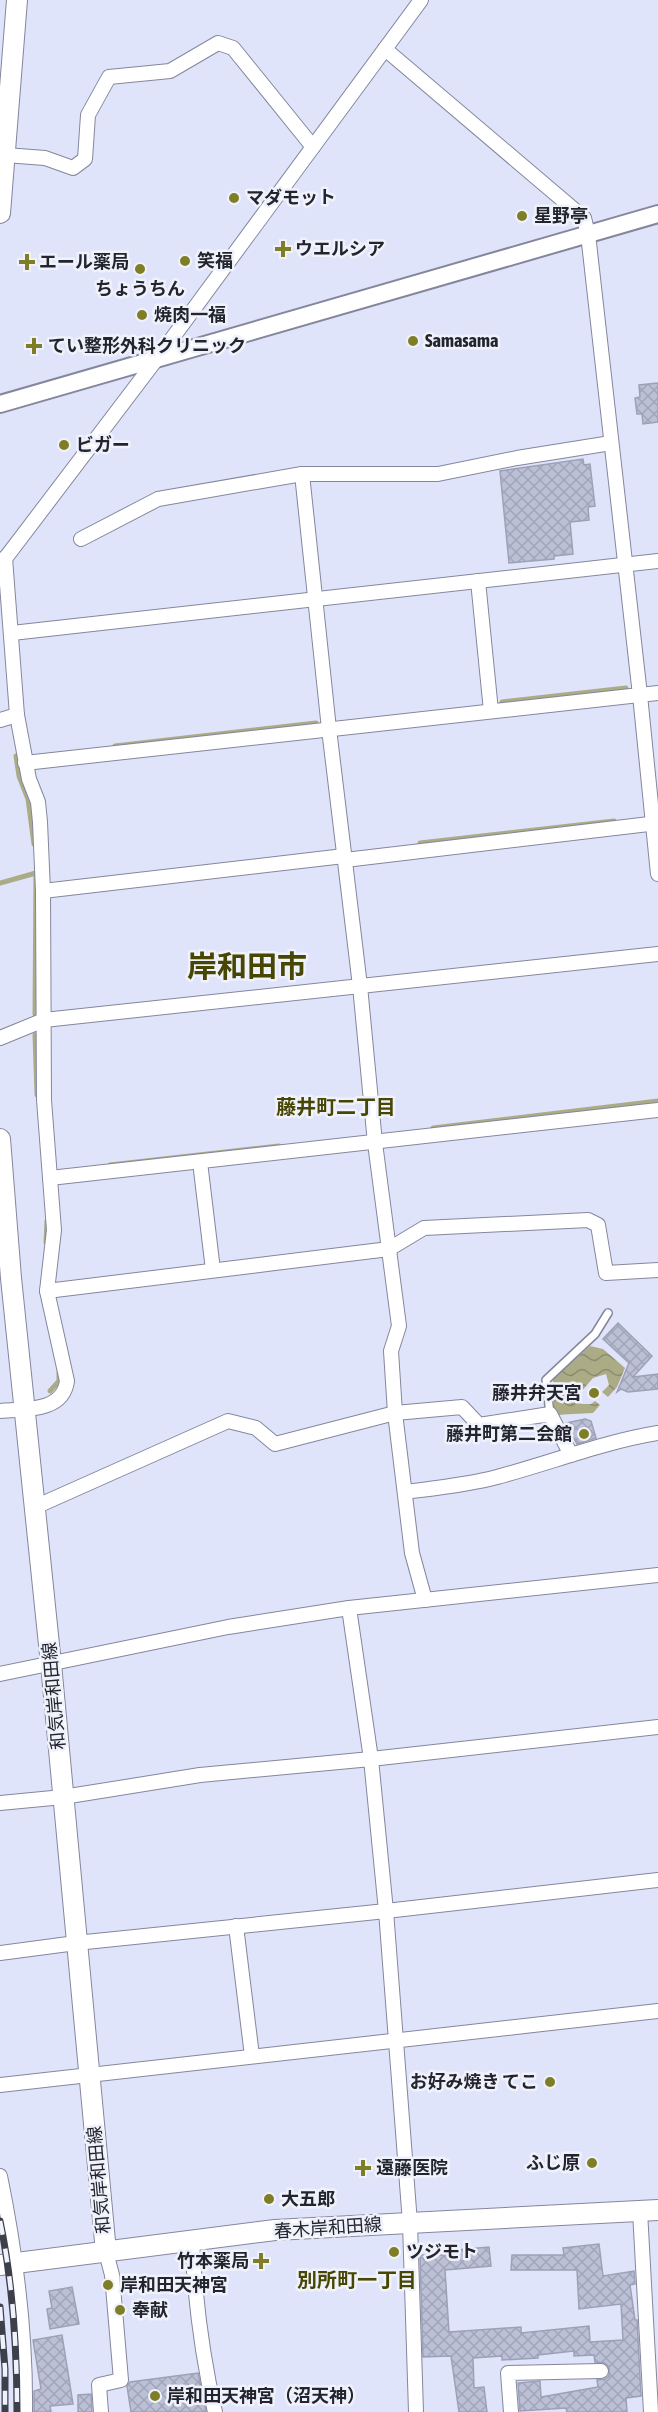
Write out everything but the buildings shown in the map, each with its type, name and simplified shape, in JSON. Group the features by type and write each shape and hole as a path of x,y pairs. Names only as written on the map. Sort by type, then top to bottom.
{"main road":[{"path":"0,204 17,0"},
{"name":"和気岸和田線","path":"0,1140 106,2252"},
{"name":"春木岸和田線","path":"8,2264 275,2230 649,2211"}],"street":[{"path":"0,1411 53,1404 66,1390 67,1381 47,1291 54,1230 44,1100 43,891 38,802 25,763 17,715 12,633 3,561 157,359 421,0"},
{"path":"5,155 45,158 73,168 85,159 88,115 109,76 170,71 218,43 233,48 313,147"},
{"path":"385,49 584,218 588,234 624,565 656,823 658,874"},
{"path":"0,404 658,214"},
{"path":"81,539 158,499 302,474 438,474 517,458 611,443"},
{"path":"302,474 329,729 360,986 375,1143 399,1326 391,1351 395,1413 412,1553 425,1600"},
{"path":"12,633 658,561"},
{"path":"478,581 491,711"},
{"path":"25,763 658,693"},
{"path":"0,720 17,715"},
{"path":"43,891 656,823"},
{"path":"0,1038 44,1020 658,954"},
{"path":"50,1178 658,1110"},
{"path":"200,1162 213,1270"},
{"path":"47,1291 389,1249 424,1228 588,1220 598,1225 606,1273 658,1270"},
{"path":"35,1508 228,1421 256,1428 274,1444 395,1413 462,1407 479,1425 550,1414 571,1455"},
{"path":"405,1492 452,1487 496,1477 658,1432"},
{"path":"0,1674 228,1627 349,1608 658,1575"},
{"path":"349,1608 371,1759 386,1911 410,2223 416,2412"},
{"path":"0,1803 63,1797 200,1775 371,1759 658,1727"},
{"path":"0,1953 658,1880"},
{"path":"236,1926 252,2056"},
{"path":"0,2085 658,2011"},
{"path":"0,2176 8,2264 26,2362 26,2412"},
{"path":"649,2211 651,2412"},
{"path":"192,2241 194,2280 209,2385 216,2412"},
{"path":"101,2412 99,2385 121,2379 112,2275 106,2252"},
{"path":"511,2412 508,2373 601,2371"}],"lane":[{"path":"550,1414 546,1380 595,1334 608,1313"}],"water":[{"path":"590,1346 603,1349 625,1368 617,1387 608,1397 602,1392 609,1385 606,1374 593,1378 580,1393 581,1404 591,1404 595,1401 600,1405 593,1413 554,1415 553,1379"}],"waterway":[{"path":"502,702 626,688"},
{"path":"115,746 316,723"},
{"path":"16,756 19,776 28,799 34,844"},
{"path":"420,843 614,821"},
{"path":"35,1014 36,872"},
{"path":"0,883 36,873"},
{"path":"35,1035 37,1095"},
{"path":"433,1128 658,1101"},
{"path":"110,1165 279,1146"},
{"path":"46,1242 47,1221"},
{"path":"50,1391 59,1381 59,1372"}],"railway":[{"path":"0,2221 13,2316 17,2412"},
{"path":"0,2307 5,2369 5,2412"}],"place":[{"name":"マダモット","path":"234,198"},
{"name":"星野亭","path":"522,216"},
{"name":"ウエルシア","path":"283,249"},
{"name":"笑福","path":"185,261"},
{"name":"エール薬局","path":"27,262"},
{"name":"ちょうちん","path":"140,269"},
{"name":"焼肉一福","path":"142,315"},
{"name":"Samasama","path":"413,341"},
{"name":"てい整形外科クリニック","path":"34,346"},
{"name":"ビガー","path":"64,445"},
{"name":"藤井弁天宮","path":"594,1393"},
{"name":"藤井町第二会館","path":"584,1434"},
{"name":"お好み焼き てこ","path":"550,2082"},
{"name":"ふじ原","path":"592,2163"},
{"name":"遠藤医院","path":"363,2168"},
{"name":"大五郎","path":"269,2199"},
{"name":"ツジモト","path":"394,2252"},
{"name":"竹本薬局","path":"261,2261"},
{"name":"岸和田天神宮","path":"108,2285"},
{"name":"奉献","path":"120,2310"},
{"name":"岸和田天神宮（沼天神）","path":"155,2396"}],"district":[{"name":"岸和田市","path":"247,967"},
{"name":"藤井町二丁目","path":"336,1107"},
{"name":"別所町一丁目","path":"357,2280"}]}
